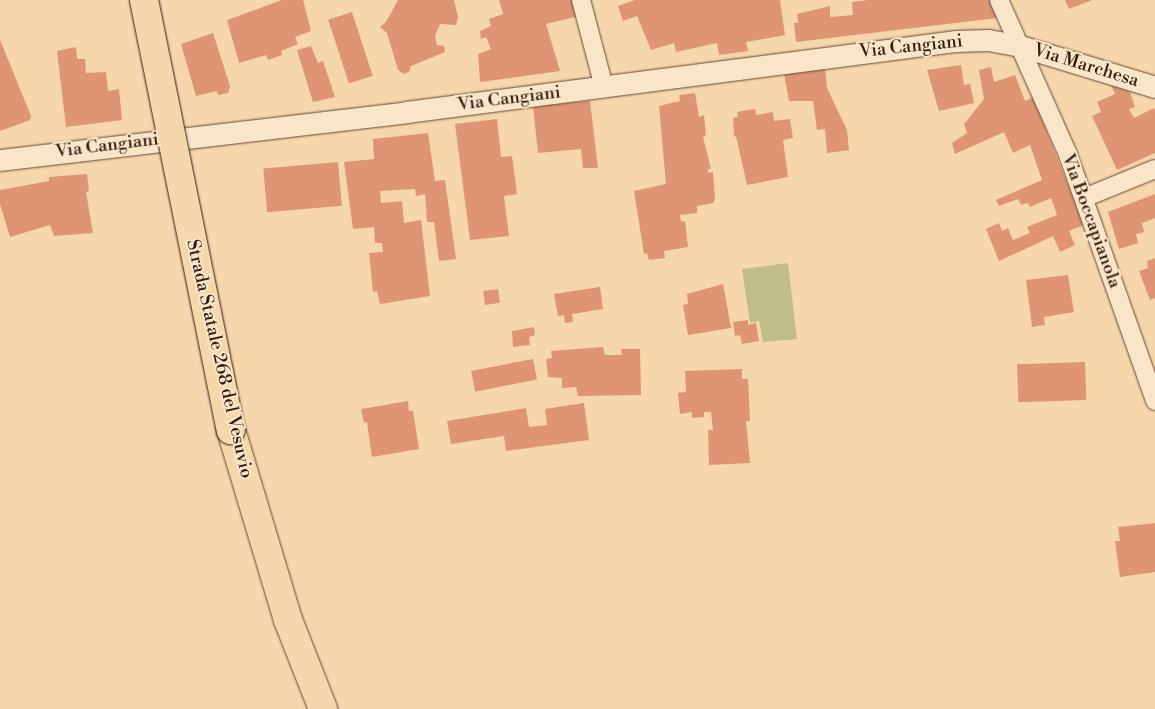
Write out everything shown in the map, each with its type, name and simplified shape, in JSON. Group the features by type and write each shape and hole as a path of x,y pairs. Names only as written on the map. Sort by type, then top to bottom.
{"highway":[{"name":"Strada Statale 268 del Vesuvio","path":"144,0 231,430 288,620 323,709"}],"street":[{"path":"582,0 604,87"},
{"name":"Via Boccapianola","path":"999,0 1017,46 1035,79 1084,198 1155,401"},
{"name":"Via Cangiani","path":"0,160 604,87 899,46 988,40 1017,46"},
{"name":"Via Marchesa","path":"1017,46 1155,87"},
{"path":"1084,198 1155,169"}],"shaded area":[{"path":"788,263 797,339 763,342 759,321 750,323 742,269"}],"building":[{"path":"282,0 303,0 311,31 295,37 298,44 281,51 282,55 268,60 266,55 239,63 227,20"},
{"path":"398,0 454,0 458,17 456,25 440,24 435,36 437,45 444,46 445,52 411,66 409,72 404,74 398,70 387,33 380,27 386,22"},
{"path":"499,0 575,0 579,16 546,24 560,71 480,82 478,54 491,49 486,37 481,39 480,31 491,26 489,19 503,14"},
{"path":"635,0 780,0 785,35 746,42 748,51 719,55 717,43 676,52 674,43 651,50 637,16 623,21 618,6"},
{"path":"868,0 990,0 997,18 796,42 794,23 798,23 797,14 830,6 830,17 853,15 852,2"},
{"path":"1065,0 1092,0 1069,9"},
{"path":"352,12 373,76 349,83 328,20"},
{"path":"213,33 230,86 228,93 218,95 217,91 196,96 181,44"},
{"path":"0,40 31,116 30,120 0,131"},
{"path":"311,46 318,63 323,61 335,97 313,102 297,50"},
{"path":"76,47 77,59 85,59 86,73 106,72 108,91 119,89 122,120 66,127 57,51"},
{"path":"961,65 964,85 970,84 974,103 939,111 927,70"},
{"path":"825,67 827,88 847,130 849,150 827,153 825,129 817,130 813,101 789,101 784,74"},
{"path":"991,67 994,82 1015,75 1025,101 1033,97 1084,225 1069,231 1075,245 1060,252 1053,236 999,261 986,229 999,223 1002,231 1008,228 1013,240 1030,233 1027,227 1057,215 1051,198 1030,207 1028,203 1021,205 1018,199 999,206 996,200 1042,180 1030,145 1013,153 1004,132 955,154 952,143 967,133 964,124 984,99 979,70"},
{"path":"1111,85 1130,92 1135,107 1129,109 1134,118 1154,108 1155,110 1155,153 1117,170 1092,116 1101,112 1097,102 1115,94"},
{"path":"695,93 699,117 704,115 706,135 703,137 711,169 708,169 708,173 713,172 715,199 713,203 697,206 697,213 680,215 681,222 685,221 688,247 664,251 665,258 649,260 647,253 644,254 634,191 666,184 659,106 680,101 679,95"},
{"path":"590,101 598,168 583,168 581,149 538,153 533,106"},
{"path":"755,109 756,115 773,112 774,121 790,119 793,138 783,140 788,177 747,185 736,136 734,137 733,118 738,117 737,112"},
{"path":"497,119 501,157 512,156 517,194 504,196 509,236 470,240 455,124"},
{"path":"428,133 435,181 445,180 456,259 439,261 434,222 427,222 425,194 416,196 415,189 380,191 381,203 402,201 404,223 421,220 430,296 380,304 377,291 373,292 369,253 383,252 382,243 375,243 374,227 353,229 344,162 374,159 373,139"},
{"path":"338,162 342,206 267,212 263,169"},
{"path":"87,174 89,191 86,192 93,233 54,236 50,225 10,237 0,204 0,190 49,181 49,177"},
{"path":"1155,194 1155,218 1142,223 1144,232 1136,234 1138,243 1119,249 1108,212"},
{"path":"1155,258 1155,298 1150,300 1139,271 1148,268 1147,261"},
{"path":"1068,275 1074,312 1044,317 1045,325 1032,327 1026,280"},
{"path":"723,284 731,328 688,335 683,305 688,304 687,294"},
{"path":"600,287 603,309 572,314 573,322 565,323 564,315 558,316 554,294"},
{"path":"498,289 500,303 485,305 483,291"},
{"path":"748,320 748,325 756,323 759,341 742,344 740,335 735,336 733,322"},
{"path":"534,327 535,335 529,337 530,345 513,347 512,331"},
{"path":"603,347 605,355 622,355 621,349 640,349 641,395 578,396 576,387 562,388 562,378 548,377 546,359 552,358 551,351"},
{"path":"533,359 537,380 475,392 471,371"},
{"path":"1085,362 1086,400 1018,402 1017,364"},
{"path":"742,369 742,379 748,379 750,421 746,421 750,463 709,465 708,430 713,430 711,412 704,412 704,417 692,418 692,412 680,414 678,393 686,392 685,371"},
{"path":"408,401 409,411 413,411 419,449 372,457 367,422 364,423 361,409"},
{"path":"584,403 589,440 506,451 504,436 451,444 447,421 526,408 529,427 547,425 545,409"},
{"path":"1155,523 1155,572 1120,577 1115,541 1120,541 1118,527"}]}
